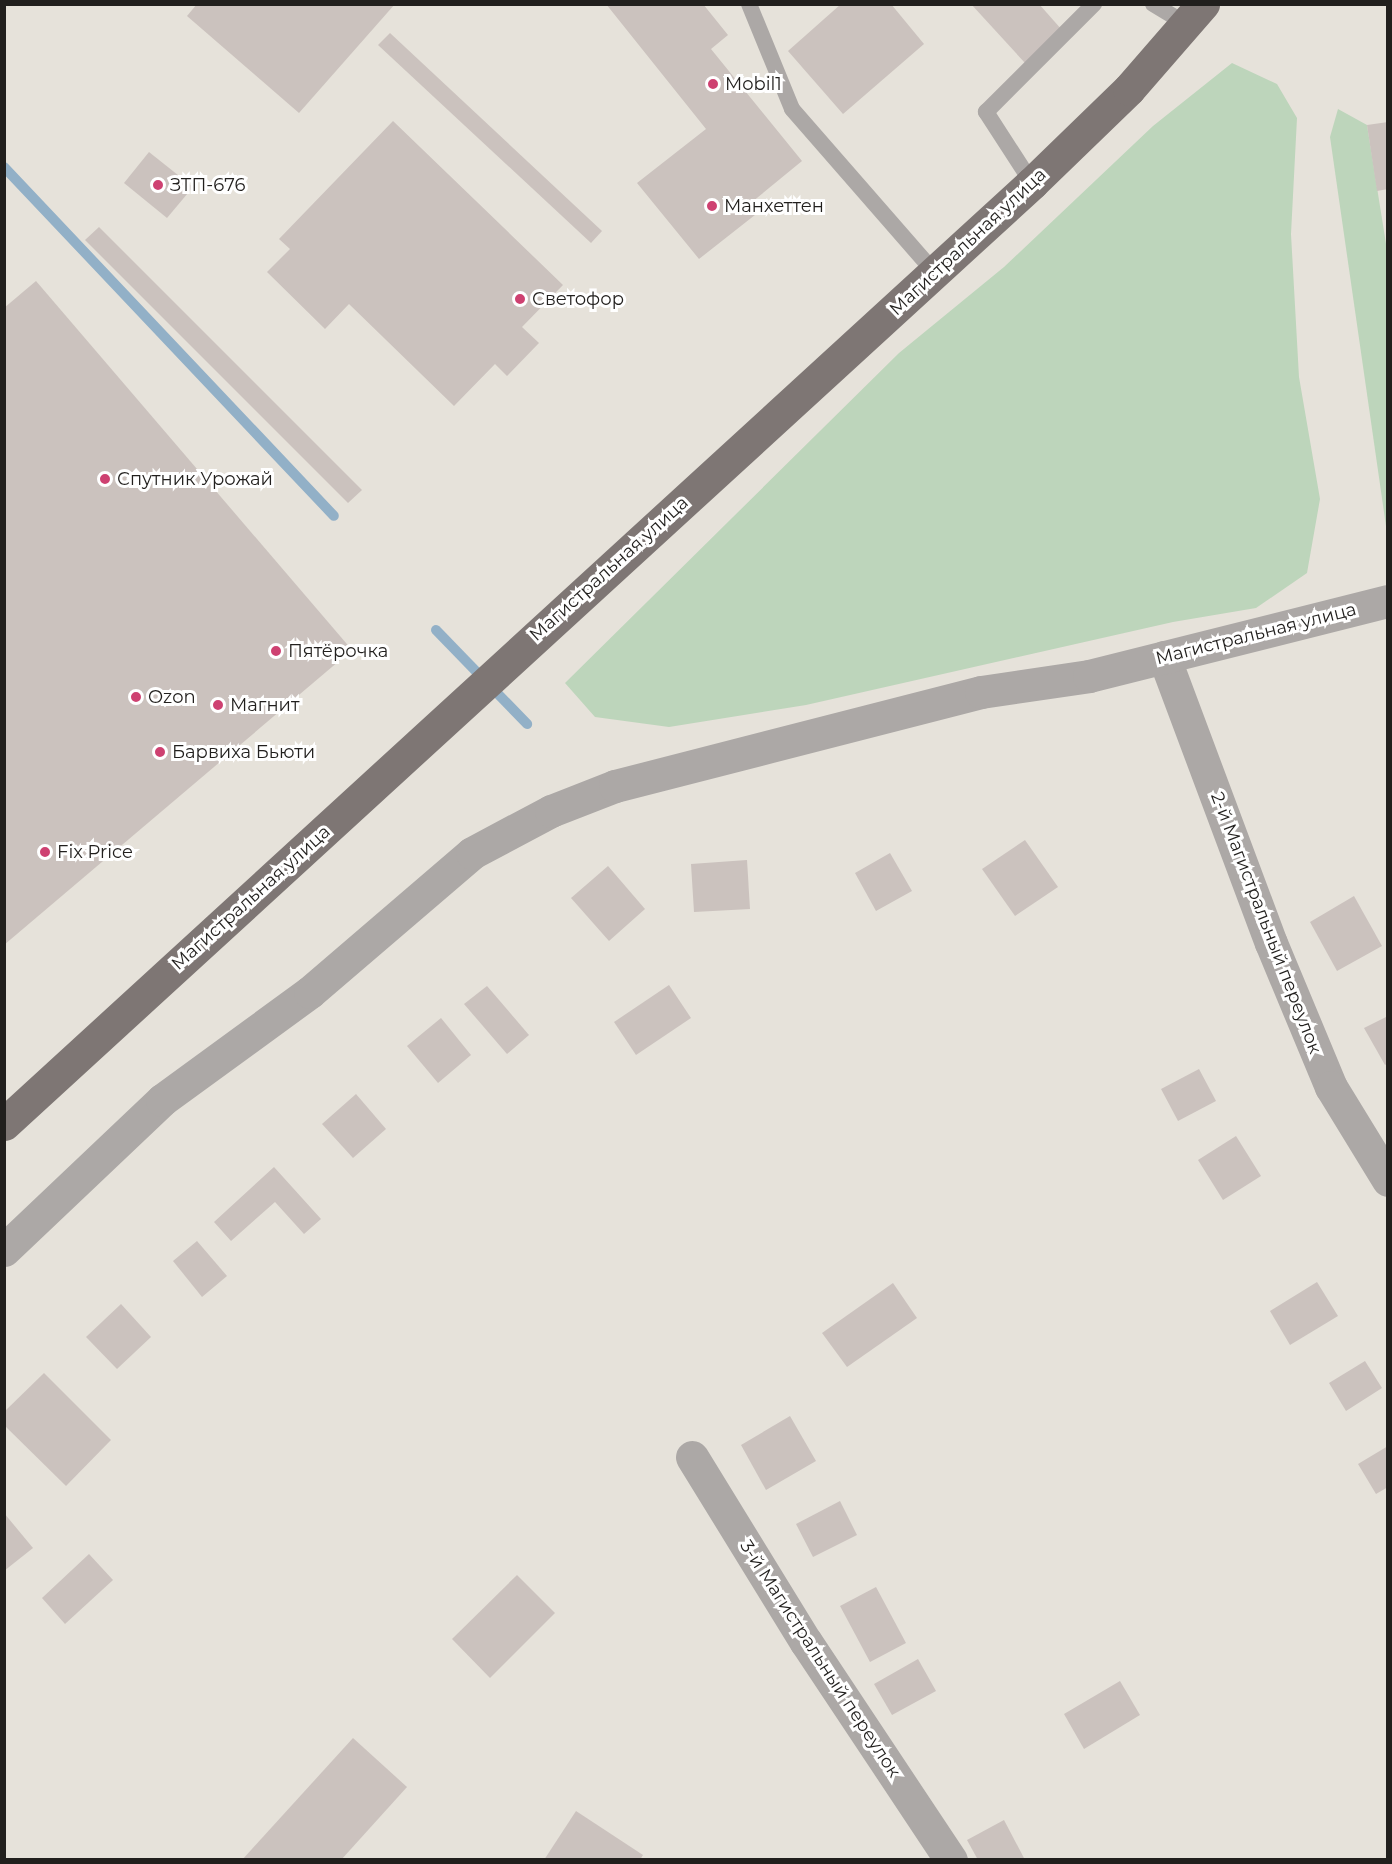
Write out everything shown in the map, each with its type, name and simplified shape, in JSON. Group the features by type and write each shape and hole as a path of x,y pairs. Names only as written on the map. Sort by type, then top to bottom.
{"main road":[{"name":"Магистральная улица","path":"4,1124 1032,183 1129,89 1195,14"}],"street":[{"name":"Магистральная улица","path":"4,1250 162,1100 310,992 472,853 551,811 615,786 981,692 1089,676 1388,601"},
{"name":"2-й Магистральный переулок","path":"1164,657 1271,943 1331,1087 1388,1180"},
{"name":"3-й Магистральный переулок","path":"692,1457 806,1642 951,1860"}],"lane":[{"path":"749,4 792,109 935,273"},
{"path":"1032,183 986,112 1094,4"},
{"path":"1153,4 1195,14"}],"green space":[{"path":"1232,63 1277,84 1297,118 1291,234 1299,377 1320,499 1307,573 1256,608 1173,622 806,705 669,727 595,717 565,683 899,353 1004,267 1153,126"},
{"path":"1338,109 1367,125 1387,250 1387,533 1330,137"}],"building":[{"path":"197,4 395,4 299,113 187,16"},
{"path":"606,4 703,4 728,35 711,49 802,161 752,202 760,211 699,259 637,183 706,129"},
{"path":"841,4 891,4 924,44 843,114 788,51"},
{"path":"971,4 1039,4 1062,30 1025,63"},
{"path":"390,33 602,231 591,243 378,45"},
{"path":"393,121 563,285 522,327 539,343 507,376 495,364 454,406 349,304 325,329 267,272 290,249 279,239"},
{"path":"1388,122 1388,189 1377,191 1367,125"},
{"name":"ЗТП-676","path":"149,152 193,187 167,218 124,183"},
{"path":"99,227 362,490 348,503 85,240"},
{"name":"Спутник Урожай","path":"36,281 352,650 4,945 4,308"},
{"path":"1025,840 1058,887 1015,916 982,869"},
{"path":"890,853 912,891 876,911 855,873"},
{"path":"747,860 750,909 694,912 691,864"},
{"path":"608,866 645,909 609,941 571,898"},
{"path":"1354,896 1382,946 1337,971 1310,922"},
{"path":"669,985 691,1018 636,1055 614,1022"},
{"path":"487,986 529,1035 507,1054 464,1004"},
{"path":"1388,1016 1388,1063 1385,1065 1364,1028"},
{"path":"441,1018 471,1055 438,1083 407,1046"},
{"path":"1199,1069 1216,1101 1178,1121 1161,1089"},
{"path":"356,1094 386,1129 353,1158 322,1124"},
{"path":"1236,1136 1261,1176 1223,1200 1198,1160"},
{"path":"274,1167 321,1219 304,1234 275,1202 231,1241 214,1222"},
{"path":"197,1241 227,1276 202,1297 173,1261"},
{"path":"1317,1282 1338,1316 1290,1345 1270,1311"},
{"path":"893,1283 917,1318 847,1367 822,1333"},
{"path":"121,1304 151,1337 117,1369 86,1337"},
{"path":"1365,1361 1382,1388 1346,1411 1329,1383"},
{"path":"44,1373 111,1440 66,1486 4,1425 4,1412"},
{"path":"790,1416 816,1461 766,1490 741,1445"},
{"path":"1388,1446 1388,1487 1376,1494 1358,1464"},
{"path":"840,1501 857,1535 813,1557 796,1524"},
{"path":"4,1513 33,1548 4,1571"},
{"path":"89,1554 113,1580 65,1624 42,1598"},
{"path":"517,1575 555,1613 490,1678 452,1639"},
{"path":"876,1587 906,1643 870,1662 840,1606"},
{"path":"918,1659 936,1691 892,1715 874,1684"},
{"path":"1120,1681 1140,1715 1084,1749 1064,1714"},
{"path":"353,1738 407,1787 341,1860 242,1860"},
{"path":"576,1811 643,1855 640,1860 544,1860"},
{"path":"1004,1820 1025,1860 978,1860 967,1840"}],"waterway":[{"path":"4,167 334,516"},
{"path":"436,630 527,724"}],"place":[{"name":"Mobil1","path":"713,84"},
{"name":"ЗТП-676","path":"158,185"},
{"name":"Манхеттен","path":"712,206"},
{"name":"Светофор","path":"520,299"},
{"name":"Спутник Урожай","path":"105,479"},
{"name":"Пятёрочка","path":"276,651"},
{"name":"Ozon","path":"136,697"},
{"name":"Магнит","path":"218,705"},
{"name":"Барвиха Бьюти","path":"160,752"},
{"name":"Fix Price","path":"45,852"}]}
